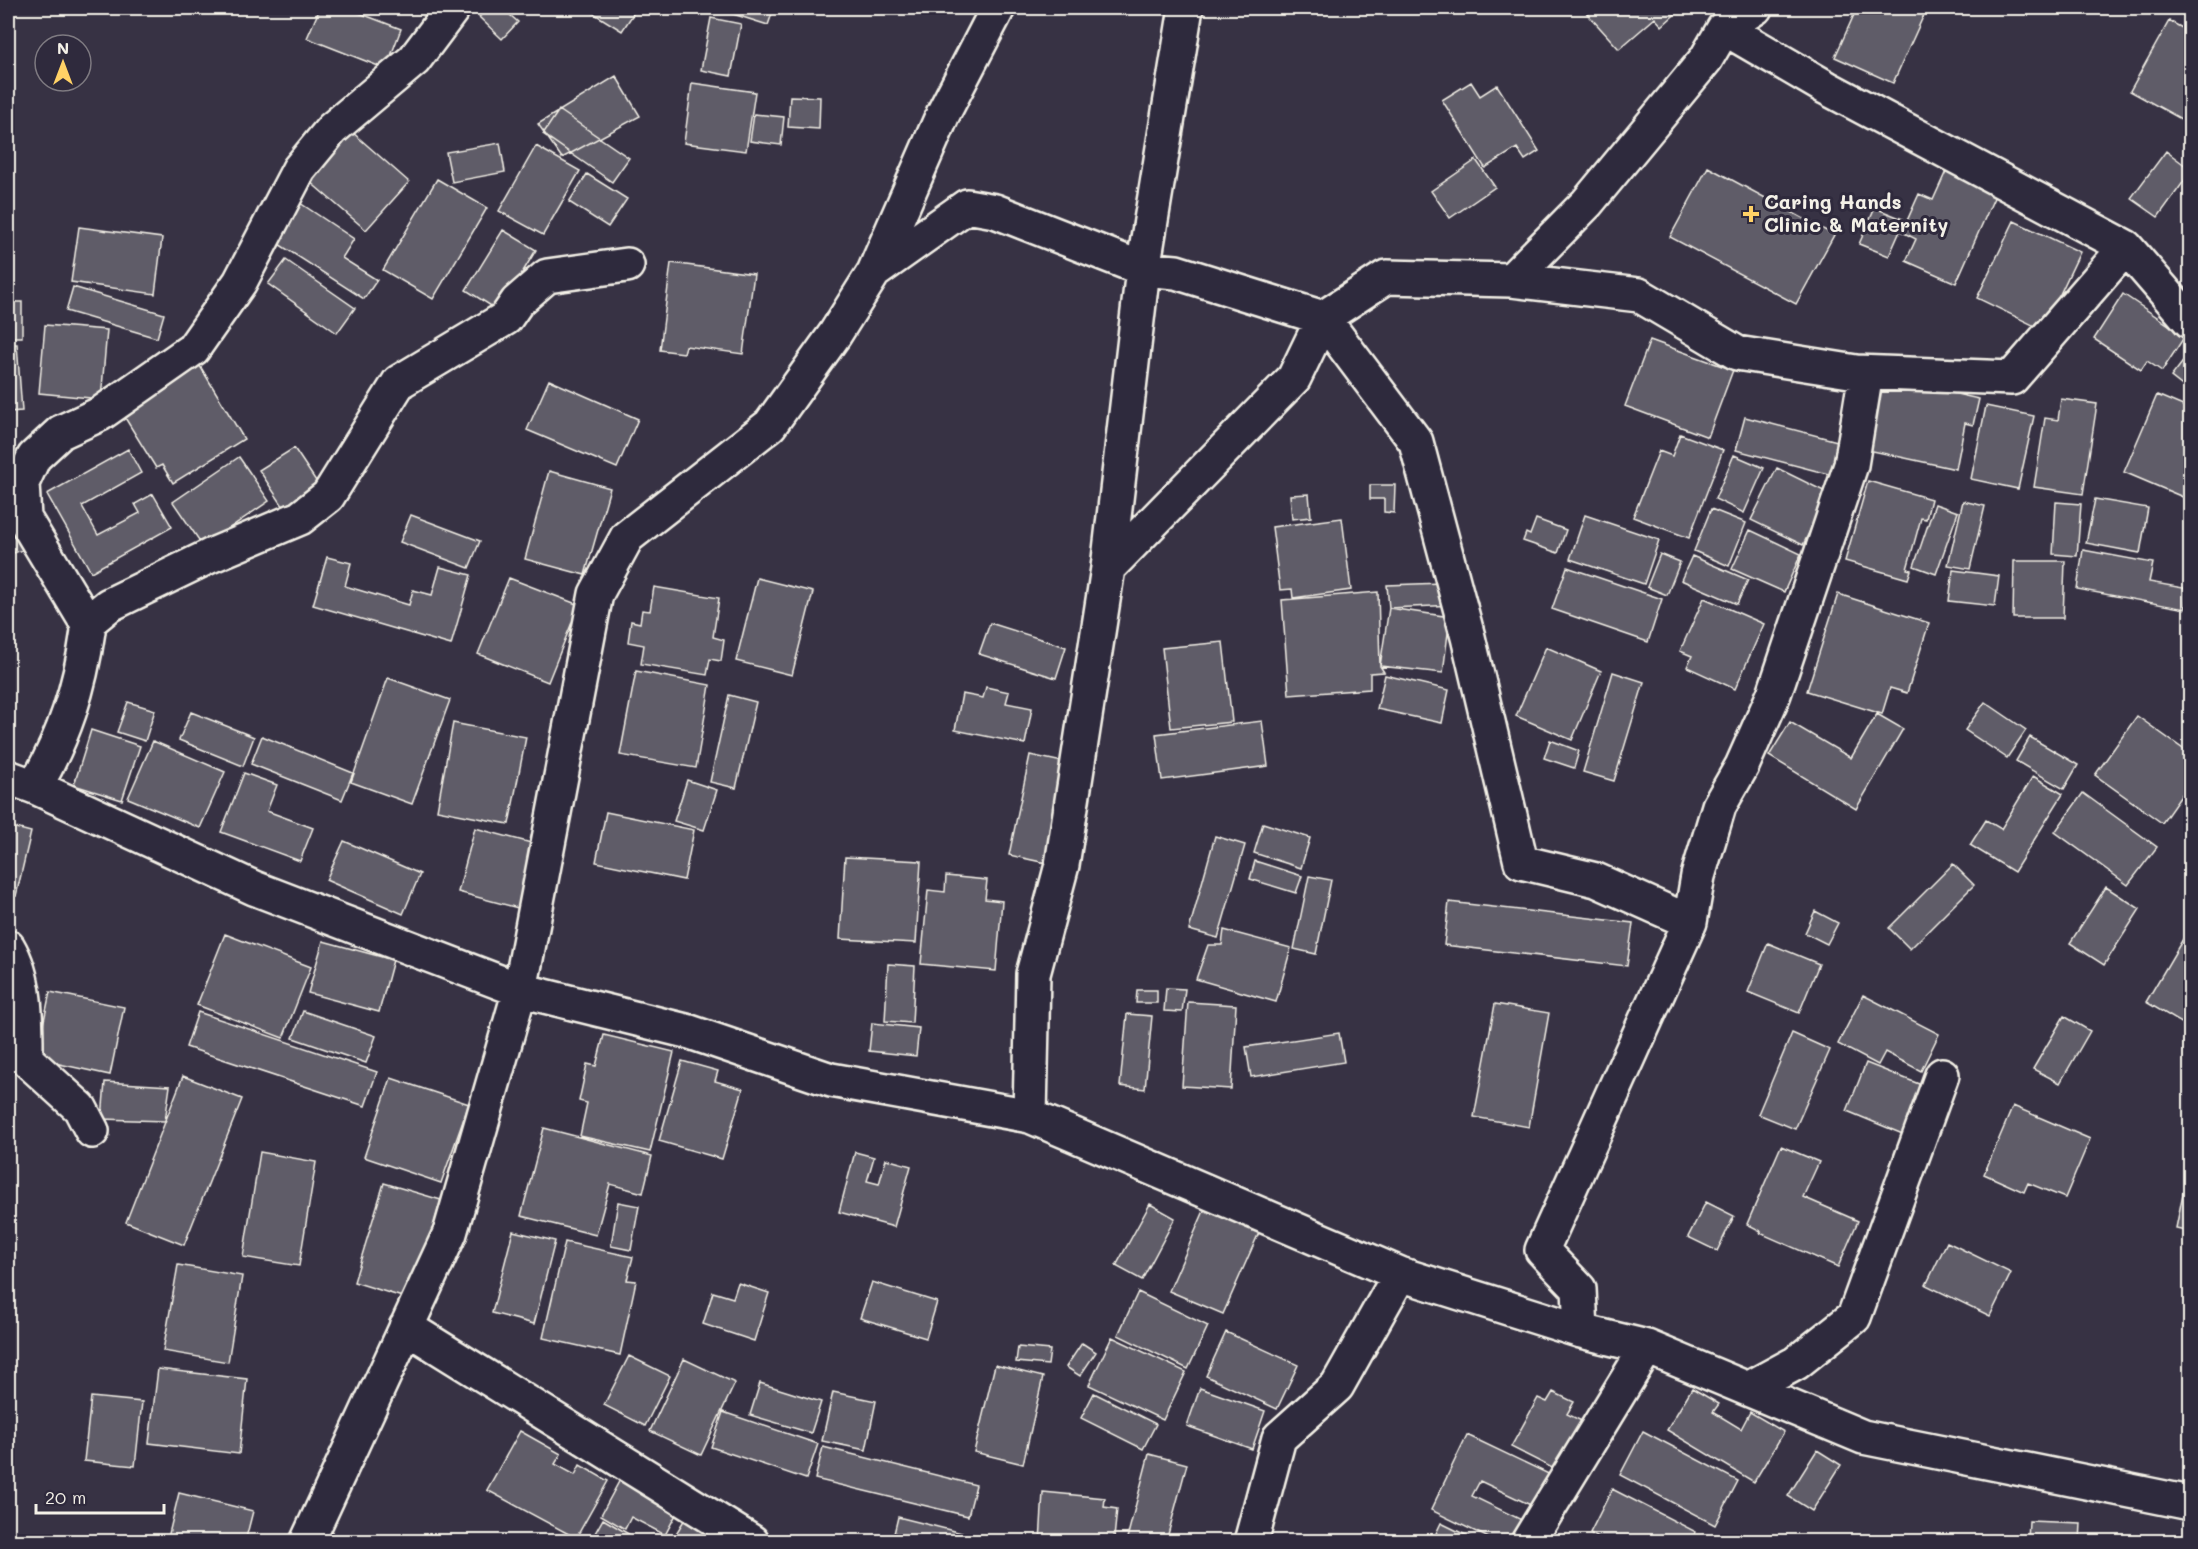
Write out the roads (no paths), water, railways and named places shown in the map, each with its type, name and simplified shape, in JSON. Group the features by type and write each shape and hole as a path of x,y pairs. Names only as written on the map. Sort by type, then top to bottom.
{"street":[{"path":"453,8 414,60 332,129 299,169 240,282 194,349 100,414 62,432 34,457 22,483 24,518 87,623 85,650 75,692 57,749 21,782 254,888 520,990 690,1032 831,1080 1029,1116 1400,1274 1581,1331 1647,1347 1863,1437 2190,1503"},
{"path":"307,1542 450,1233 520,990 596,594 627,537 770,425 835,334 874,272 943,114 998,8"},
{"path":"1029,1116 1033,974 1062,865 1108,568 1143,269 1186,8"},
{"path":"1511,280 1587,203 1706,59 1724,28 1755,8"},
{"path":"1724,28 1827,88 2126,247 2190,321"},
{"path":"874,272 967,206 995,211 1143,269 1176,272 1323,318 1416,442 1468,637 1521,862 1596,880 1690,922"},
{"path":"1108,568 1294,378 1323,318 1386,278 1511,280 1639,295 1737,353 1866,373 2012,378 2126,247"},
{"path":"87,623 109,605 210,556 300,518 328,496 399,382 506,318 517,302 547,276 627,265"},
{"path":"1581,1331 1579,1289 1542,1250 1690,922 1698,876 1719,806 1742,766 1774,694 1851,465 1866,373"},
{"path":"8,947 15,960 26,1015 26,1059 80,1108 92,1131"},
{"path":"1748,1389 1796,1363 1854,1317 1942,1075"},
{"path":"1251,1542 1261,1495 1279,1438 1337,1386 1400,1274"},
{"path":"406,1327 752,1542"},
{"path":"1528,1542 1647,1347"}],"place":[{"name":"Caring Hands Clinic & Maternity","path":"1751,214"}]}
